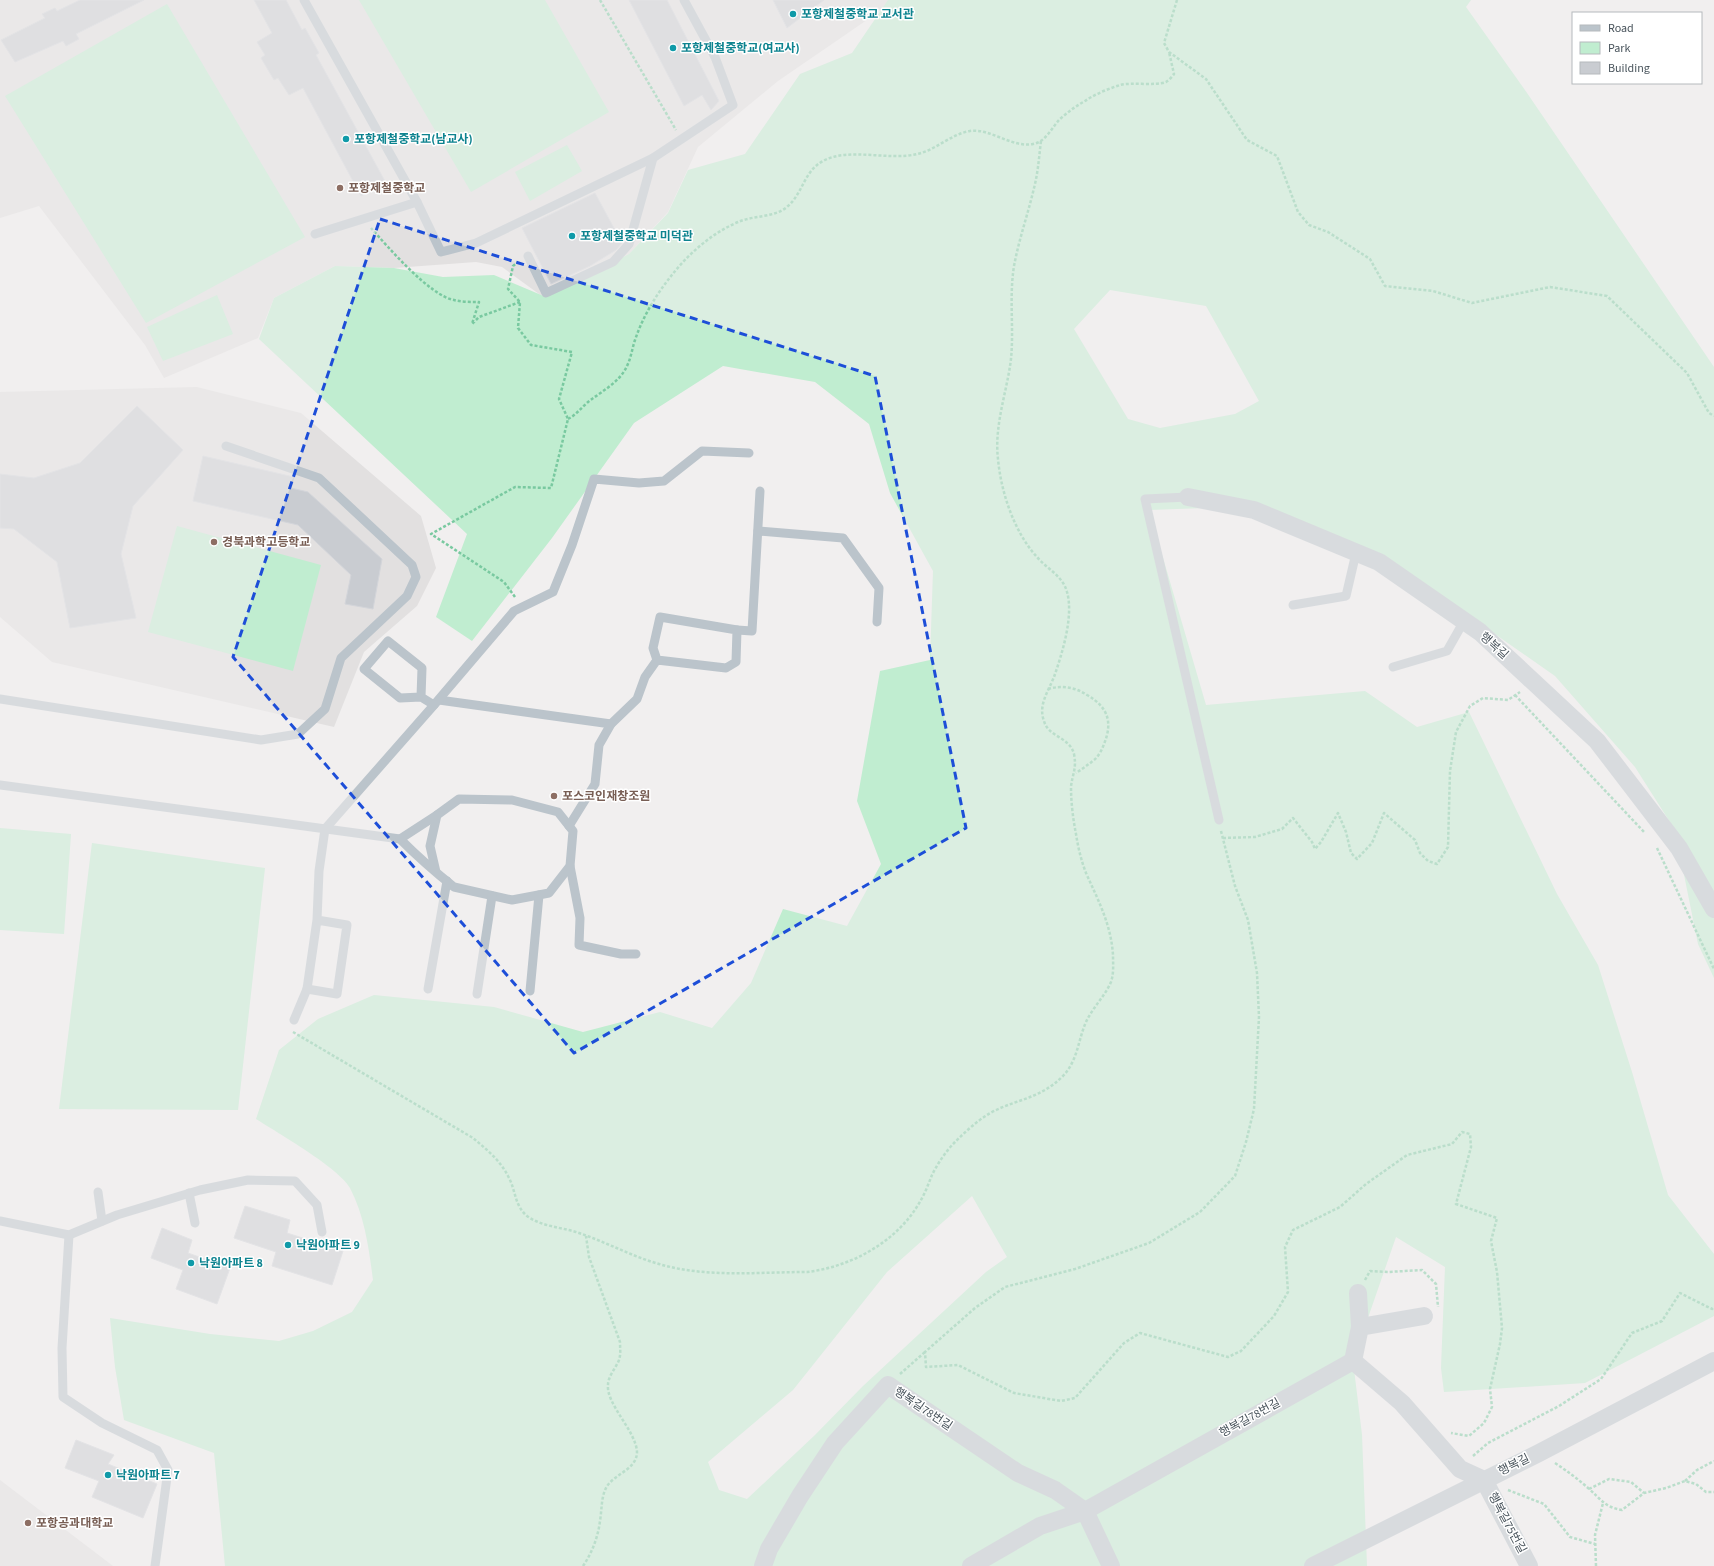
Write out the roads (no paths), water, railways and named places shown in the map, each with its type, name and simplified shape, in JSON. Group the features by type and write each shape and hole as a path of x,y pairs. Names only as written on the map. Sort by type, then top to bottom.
{"street":[{"name":"행복길","path":"1188,497 1254,510 1378,562 1480,632 1598,741 1679,848 1714,909"},
{"path":"1358,1293 1360,1327 1353,1361 1402,1403 1460,1469 1484,1480"},
{"path":"1360,1327 1424,1316"},
{"name":"행복길78번길","path":"970,1566 1040,1526 1085,1511 1353,1361"},
{"name":"행복길","path":"1313,1566 1539,1453 1714,1361"},
{"name":"행복길78번길","path":"763,1566 769,1549 800,1496 835,1443 888,1385 1018,1473 1054,1490 1085,1511"},
{"name":"행복길75번길","path":"1484,1480 1530,1566"},
{"path":"1085,1511 1111,1566"}],"lane":[{"path":"304,0 417,202 441,252 476,243 653,158 733,105 715,57 684,0"},
{"path":"528,256 546,293 613,262 629,244 653,158"},
{"path":"316,234 417,202"},
{"path":"0,699 261,740 298,734 325,709 341,658 407,596 416,577 412,565 319,478 226,446"},
{"path":"294,1020 307,989 317,920 319,871 325,829 437,702 514,611 553,592 572,545 594,479 639,483 664,480 702,451 750,453"},
{"path":"657,660 653,648 660,616 737,630 752,631 760,491"},
{"path":"1188,497 1145,499 1219,820"},
{"path":"758,531 842,538 879,588 877,622"},
{"path":"1293,605 1346,596 1356,553"},
{"path":"1393,668 1447,651 1464,621"},
{"path":"657,660 726,668 736,662 737,630"},
{"path":"421,697 422,668 388,641 364,669 400,698 421,697 437,702 611,724"},
{"path":"569,826 595,784 599,745 611,724 637,699 645,677 657,660"},
{"path":"0,785 400,839 454,887 512,900 549,894 570,866"},
{"path":"400,839 459,799 512,800 558,812 573,831 570,866 580,918 579,945 621,954 636,954"},
{"path":"436,872 430,846 437,815"},
{"path":"428,989 447,881"},
{"path":"530,991 539,895"},
{"path":"477,994 492,896"},
{"path":"307,989 337,994 347,925 317,920"},
{"path":"0,1221 69,1235 102,1221 189,1193 248,1180 295,1181 317,1205 322,1232"},
{"path":"98,1192 102,1221"},
{"path":"189,1193 195,1223"},
{"path":"69,1235 62,1348 63,1397 102,1422 157,1450 168,1470 155,1566"}],"place":[{"name":"포항제철중학교 교서관","path":"793,14"},
{"name":"포항제철중학교(여교사)","path":"673,48"},
{"name":"포항제철중학교(남교사)","path":"346,139"},
{"name":"포항제철중학교","path":"340,188"},
{"name":"포항제철중학교 미덕관","path":"572,236"},
{"name":"경북과학고등학교","path":"214,542"},
{"name":"포스코인재창조원","path":"554,796"},
{"name":"낙원아파트 9","path":"288,1245"},
{"name":"낙원아파트 8","path":"191,1263"},
{"name":"낙원아파트 7","path":"108,1475"},
{"name":"포항공과대학교","path":"28,1523"}]}
